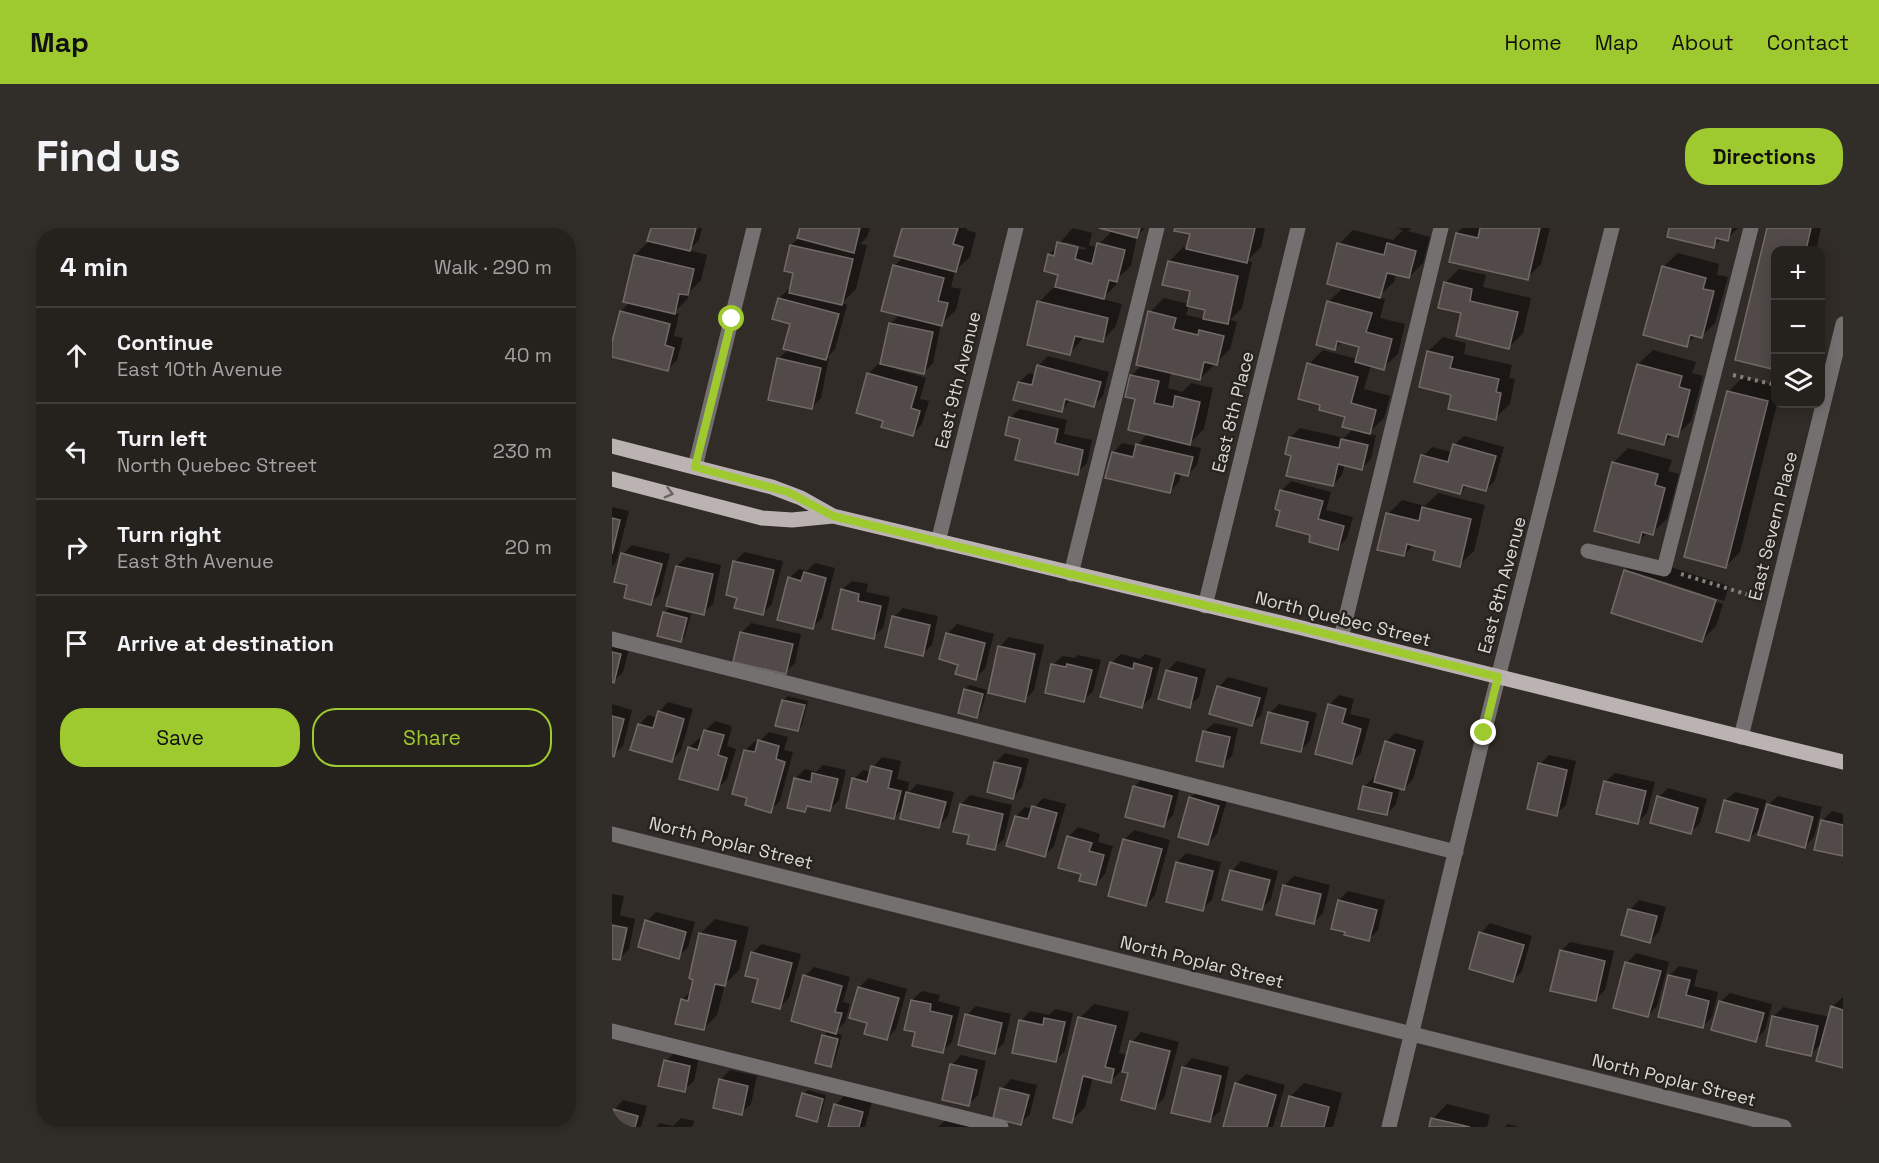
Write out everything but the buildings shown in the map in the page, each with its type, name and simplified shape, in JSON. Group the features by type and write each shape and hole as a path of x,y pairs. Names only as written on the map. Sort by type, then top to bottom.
{"main road":[{"name":"North Quebec Street","path":"612,446 788,492 833,516 1843,762"},
{"name":"North Quebec Street","path":"612,479 762,518 792,520 833,516"}],"street":[{"path":"695,467 754,228"},
{"name":"East 9th Avenue","path":"938,542 1016,228"},
{"path":"1071,574 1157,228"},
{"name":"East 8th Place","path":"1205,606 1298,228"},
{"path":"1341,638 1441,228"},
{"name":"East 8th Avenue","path":"1389,1127 1498,677 1612,228"},
{"path":"1588,550 1664,569 1752,228"},
{"name":"East Severn Place","path":"1741,736 1843,324"},
{"path":"612,639 1456,852"},
{"name":"North Poplar Street","path":"612,834 1784,1127"},
{"path":"612,1031 1001,1127"}],"path":[{"path":"1750,379 1771,385"},
{"path":"1701,581 1752,596"}],"route":[{"path":"732,319 695,467 788,492 833,516 1498,677 1484,733"}]}
